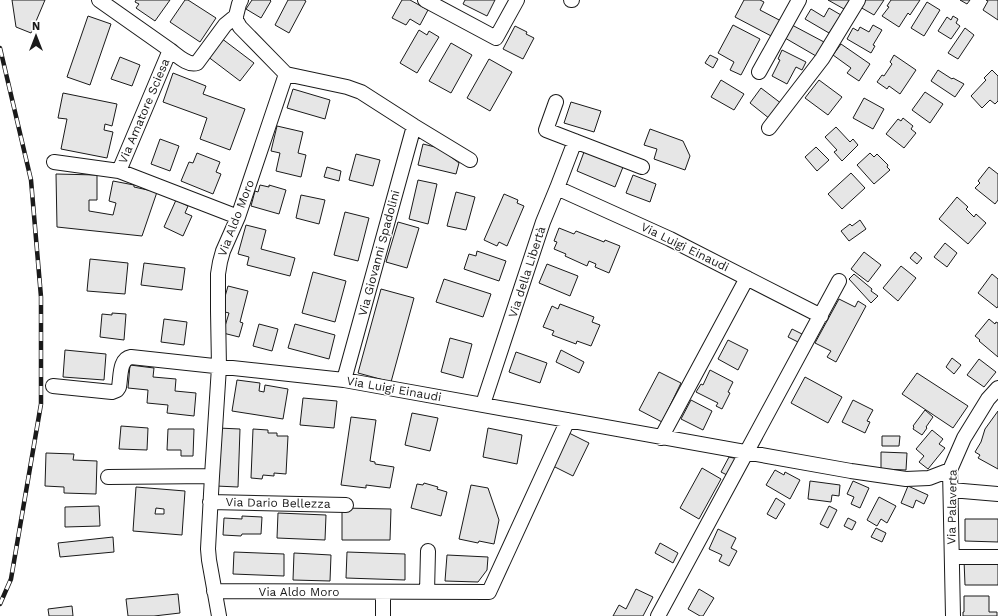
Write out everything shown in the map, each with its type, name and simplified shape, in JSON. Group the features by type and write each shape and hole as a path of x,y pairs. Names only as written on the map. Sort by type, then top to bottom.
{"street":[{"name":"Via Amatore Sciesa","path":"99,0 190,64 197,63 224,25 236,16"},
{"path":"241,0 236,16 236,20 240,27 286,74 347,87 361,92 470,160"},
{"path":"425,0 496,38 517,0"},
{"path":"759,72 799,0"},
{"path":"769,128 822,59 858,0"},
{"name":"Via Amatore Sciesa","path":"119,171 170,50"},
{"name":"Via Aldo Moro","path":"219,616 209,555 210,502 219,366 218,274 223,251 238,217 286,74"},
{"path":"556,102 546,130 642,167"},
{"name":"Via Giovanni Spadolini","path":"344,380 414,126"},
{"name":"Via della Libertà","path":"483,404 543,222 575,141"},
{"name":"Via Amatore Sciesa","path":"54,162 119,171 238,217"},
{"name":"Via Luigi Einaudi","path":"557,188 670,239 821,316"},
{"path":"661,438 746,278"},
{"path":"658,616 839,281"},
{"path":"52,386 112,392 117,390 119,387 122,364 125,360 131,357 219,366"},
{"name":"Via Luigi Einaudi","path":"219,366 344,380 483,404 661,438 906,479 929,478 950,470"},
{"name":"Via Palaverta","path":"953,616 950,470 964,438 988,399 998,388"},
{"name":"Via Aldo Moro","path":"214,591 489,592 568,420"},
{"path":"108,477 212,476"},
{"path":"951,490 998,494"},
{"name":"Via Dario Bellezza","path":"210,502 346,505"},
{"path":"427,592 428,551"},
{"path":"952,557 998,556"},
{"path":"383,616 384,592"}],"building":[{"path":"12,0 45,0 31,33 16,27"},
{"path":"136,0 170,0 155,21 136,8 139,4 135,2"},
{"path":"185,0 188,0 216,18 200,42 170,22"},
{"path":"252,0 271,1 261,18 246,9"},
{"path":"288,0 306,1 289,33 275,25"},
{"path":"402,0 410,0 428,10 420,25 410,19 406,25 392,18"},
{"path":"465,0 495,0 487,16 463,4"},
{"path":"744,0 760,0 764,2 760,10 783,22 775,38 735,17"},
{"path":"828,0 850,0 844,9"},
{"path":"864,0 884,0 874,15 860,7"},
{"path":"891,0 920,0 910,15 908,13 899,27 882,16 889,7 887,6"},
{"path":"960,0 970,0 967,4"},
{"path":"986,0 998,0 998,20 983,10 988,1"},
{"path":"927,2 940,10 924,36 911,28"},
{"path":"829,8 841,15 829,33 805,19 811,9 824,17"},
{"path":"88,16 111,24 90,85 67,77"},
{"path":"953,16 958,19 956,23 960,26 951,39 938,31 947,17 951,20"},
{"path":"733,25 760,39 741,75 730,70 734,62 718,53"},
{"path":"792,25 824,42 816,56 785,38"},
{"path":"873,25 882,30 873,45 875,46 871,53 847,39 853,28 858,31 860,27 869,32"},
{"path":"515,26 527,32 526,34 534,38 523,59 503,49"},
{"path":"965,28 974,35 958,59 948,53"},
{"path":"419,30 427,35 429,31 439,37 417,73 400,63"},
{"path":"221,38 254,63 240,81 207,56"},
{"path":"451,43 472,55 451,93 429,81"},
{"path":"841,44 870,64 859,81 847,73 851,68 833,55"},
{"path":"782,50 806,62 802,70 796,67 787,84 772,76 780,60 778,59"},
{"path":"710,55 718,59 713,68 705,63"},
{"path":"894,55 916,70 900,94 889,86 887,89 877,82 882,75 884,76 892,64 890,62"},
{"path":"120,57 140,65 132,86 111,79"},
{"path":"489,59 512,72 490,111 467,98"},
{"path":"938,70 952,79 953,78 964,84 955,97 931,81"},
{"path":"992,70 998,76 998,101 995,104 990,100 982,108 971,96 986,80 984,78"},
{"path":"173,73 206,86 203,94 245,109 230,150 200,139 207,118 163,102"},
{"path":"721,80 744,94 734,110 711,97"},
{"path":"819,80 842,97 828,115 805,98"},
{"path":"761,88 782,104 770,119 750,103"},
{"path":"293,89 330,100 325,119 287,108"},
{"path":"925,92 943,104 930,123 912,110"},
{"path":"63,93 117,104 112,126 105,124 104,130 113,132 107,158 61,149 67,119 58,118"},
{"path":"864,98 884,109 873,129 853,118"},
{"path":"571,102 601,111 594,132 564,123"},
{"path":"903,118 913,126 911,129 916,133 904,148 886,134 898,119 901,121"},
{"path":"277,126 303,132 298,153 306,155 301,177 276,171 280,153 271,151"},
{"path":"836,127 850,142 853,139 858,145 842,161 834,152 837,150 825,137"},
{"path":"650,129 683,141 690,156 685,170 654,159 657,149 644,145"},
{"path":"160,139 179,146 170,171 151,164"},
{"path":"423,144 439,148 459,163 456,174 418,165"},
{"path":"816,147 829,160 817,171 805,157"},
{"path":"584,152 623,167 615,187 577,171"},
{"path":"197,153 220,162 216,172 221,174 213,194 181,181 189,162 193,163"},
{"path":"870,153 874,157 877,154 888,165 887,167 890,170 874,184 857,165"},
{"path":"356,154 380,160 373,186 349,180"},
{"path":"327,167 341,171 339,181 324,177"},
{"path":"989,167 998,174 998,200 995,204 975,188 980,183 978,181"},
{"path":"851,173 865,188 842,209 828,194"},
{"path":"56,174 97,175 97,200 89,200 89,211 113,215 116,203 109,201 113,181 134,185 134,187 157,192 142,236 57,227"},
{"path":"633,175 656,184 650,202 626,193"},
{"path":"418,180 437,184 428,224 409,219"},
{"path":"260,185 269,187 269,185 286,190 279,214 251,206 255,191 258,192"},
{"path":"456,192 475,197 466,230 447,226"},
{"path":"504,194 518,200 517,203 524,206 507,246 499,242 497,246 484,240"},
{"path":"301,195 325,200 319,224 296,218"},
{"path":"957,197 968,207 966,209 974,217 976,214 986,223 968,244 939,219"},
{"path":"176,200 188,206 185,213 192,216 183,236 164,227"},
{"path":"345,212 369,218 358,261 334,255"},
{"path":"860,220 866,229 849,241 841,231 850,224 852,226"},
{"path":"398,222 419,228 407,268 386,262"},
{"path":"246,225 266,230 261,249 295,258 290,276 247,265 249,257 238,254"},
{"path":"559,228 574,234 576,231 604,242 605,240 620,246 609,273 595,267 596,264 589,261 587,266 554,249 557,242 554,241"},
{"path":"945,243 957,253 947,267 934,257"},
{"path":"477,251 506,261 499,281 464,269 469,254 476,256"},
{"path":"864,252 881,265 868,282 851,269"},
{"path":"915,252 922,258 917,264 910,258"},
{"path":"90,259 128,263 125,294 87,291"},
{"path":"144,263 185,268 182,290 141,285"},
{"path":"547,264 578,276 570,296 539,283"},
{"path":"901,266 916,278 898,301 883,288"},
{"path":"313,272 346,281 335,322 302,313"},
{"path":"854,274 878,296 871,303 849,279"},
{"path":"992,274 998,279 997,308 978,293"},
{"path":"444,279 491,294 483,317 436,302"},
{"path":"228,286 248,291 240,322 243,323 239,337 223,333 229,313 221,311"},
{"path":"381,289 414,298 391,382 358,373"},
{"path":"839,299 855,307 858,301 866,306 836,362 827,357 831,351 815,343"},
{"path":"560,304 594,317 592,322 600,325 591,346 577,341 576,344 552,335 554,331 543,327 552,306 558,309"},
{"path":"112,313 126,314 124,340 100,337 102,314 112,315"},
{"path":"164,319 187,322 184,345 161,342"},
{"path":"989,319 995,324 996,322 998,323 998,357 975,336"},
{"path":"259,324 278,329 272,351 253,346"},
{"path":"295,324 335,335 329,359 288,348"},
{"path":"792,329 804,335 800,343 788,337"},
{"path":"450,338 472,344 463,378 441,372"},
{"path":"728,340 748,350 738,370 718,359"},
{"path":"65,350 106,354 104,380 63,377"},
{"path":"561,350 584,362 579,373 556,362"},
{"path":"516,352 547,363 540,383 509,372"},
{"path":"952,358 961,365 954,374 946,367"},
{"path":"979,359 996,372 984,387 967,375"},
{"path":"130,365 154,368 153,377 176,379 175,391 196,393 194,416 167,413 168,405 147,403 148,390 128,388"},
{"path":"710,370 733,382 728,392 730,393 722,409 716,406 718,403 696,392 701,384 703,385"},
{"path":"659,372 681,383 662,422 639,410"},
{"path":"917,373 968,406 953,428 902,394"},
{"path":"805,377 842,397 828,423 791,403"},
{"path":"237,380 260,383 259,391 264,392 265,385 288,389 283,419 232,411"},
{"path":"303,398 337,401 334,428 300,425"},
{"path":"691,400 712,411 703,430 681,419"},
{"path":"853,400 873,410 867,421 870,422 865,433 842,422"},
{"path":"925,410 933,417 922,435 913,429 913,426"},
{"path":"998,411 998,469 978,458 980,455 975,452 981,442 985,429"},
{"path":"412,413 438,418 430,451 405,445"},
{"path":"351,417 376,420 370,461 375,462 375,464 394,467 390,488 366,485 366,488 341,485"},
{"path":"121,426 148,428 147,450 119,449"},
{"path":"218,428 240,429 238,487 216,486"},
{"path":"488,428 522,435 517,464 483,457"},
{"path":"168,429 194,429 193,456 181,456 181,450 167,450"},
{"path":"253,429 268,430 268,433 277,433 277,436 288,436 286,474 274,473 274,476 263,475 262,479 251,478"},
{"path":"932,430 943,439 939,444 945,448 928,469 919,462 924,456 916,449"},
{"path":"569,433 589,443 573,476 553,466"},
{"path":"882,436 900,436 899,446 882,446"},
{"path":"881,452 907,453 906,470 881,469"},
{"path":"46,453 74,454 73,460 97,461 96,494 64,493 64,487 45,486"},
{"path":"729,457 738,459 729,476 721,472"},
{"path":"702,468 721,479 699,519 680,508"},
{"path":"775,470 784,475 785,472 800,480 790,499 766,485"},
{"path":"810,481 840,485 839,496 832,495 831,502 808,499"},
{"path":"853,481 869,488 860,508 851,504 854,497 847,494"},
{"path":"424,483 438,487 437,489 447,492 441,516 411,508 417,484 423,485"},
{"path":"471,485 488,488 499,520 494,544 479,541 478,543 459,539"},
{"path":"908,486 928,495 924,504 916,500 913,508 901,503"},
{"path":"136,487 185,491 182,535 133,531","holes":["156,508 164,509 164,514 155,514"]},
{"path":"879,497 896,506 887,523 881,519 877,526 867,520"},
{"path":"776,498 785,504 776,519 767,514"},
{"path":"99,506 100,526 65,527 65,507"},
{"path":"829,506 837,510 828,528 820,524"},
{"path":"342,508 391,509 390,540 342,540"},
{"path":"278,513 326,515 325,540 277,538"},
{"path":"242,516 262,517 261,534 242,534 241,536 223,535 224,518 242,519"},
{"path":"848,518 856,522 852,530 844,526"},
{"path":"965,519 998,519 998,542 965,541"},
{"path":"876,528 886,533 882,542 871,537"},
{"path":"718,529 736,538 731,548 737,551 729,566 719,561 722,555 709,549"},
{"path":"113,537 114,552 60,557 58,543"},
{"path":"660,543 678,553 673,563 655,553"},
{"path":"234,552 284,554 284,576 233,574"},
{"path":"347,552 405,554 405,580 346,578"},
{"path":"294,553 331,555 330,581 293,580"},
{"path":"447,555 488,557 487,570 478,582 445,581"},
{"path":"964,560 998,560 998,585 965,585"},
{"path":"636,589 653,597 643,616 613,616 619,605 626,609"},
{"path":"699,589 714,598 703,616 700,616 688,609"},
{"path":"178,594 180,613 154,616 128,616 126,599"},
{"path":"964,596 989,596 989,612 997,612 997,616 963,616"},
{"path":"72,606 73,616 49,616 48,609"}],"railway":[{"path":"0,48 31,180 41,297 41,404 11,579 0,604"}]}
